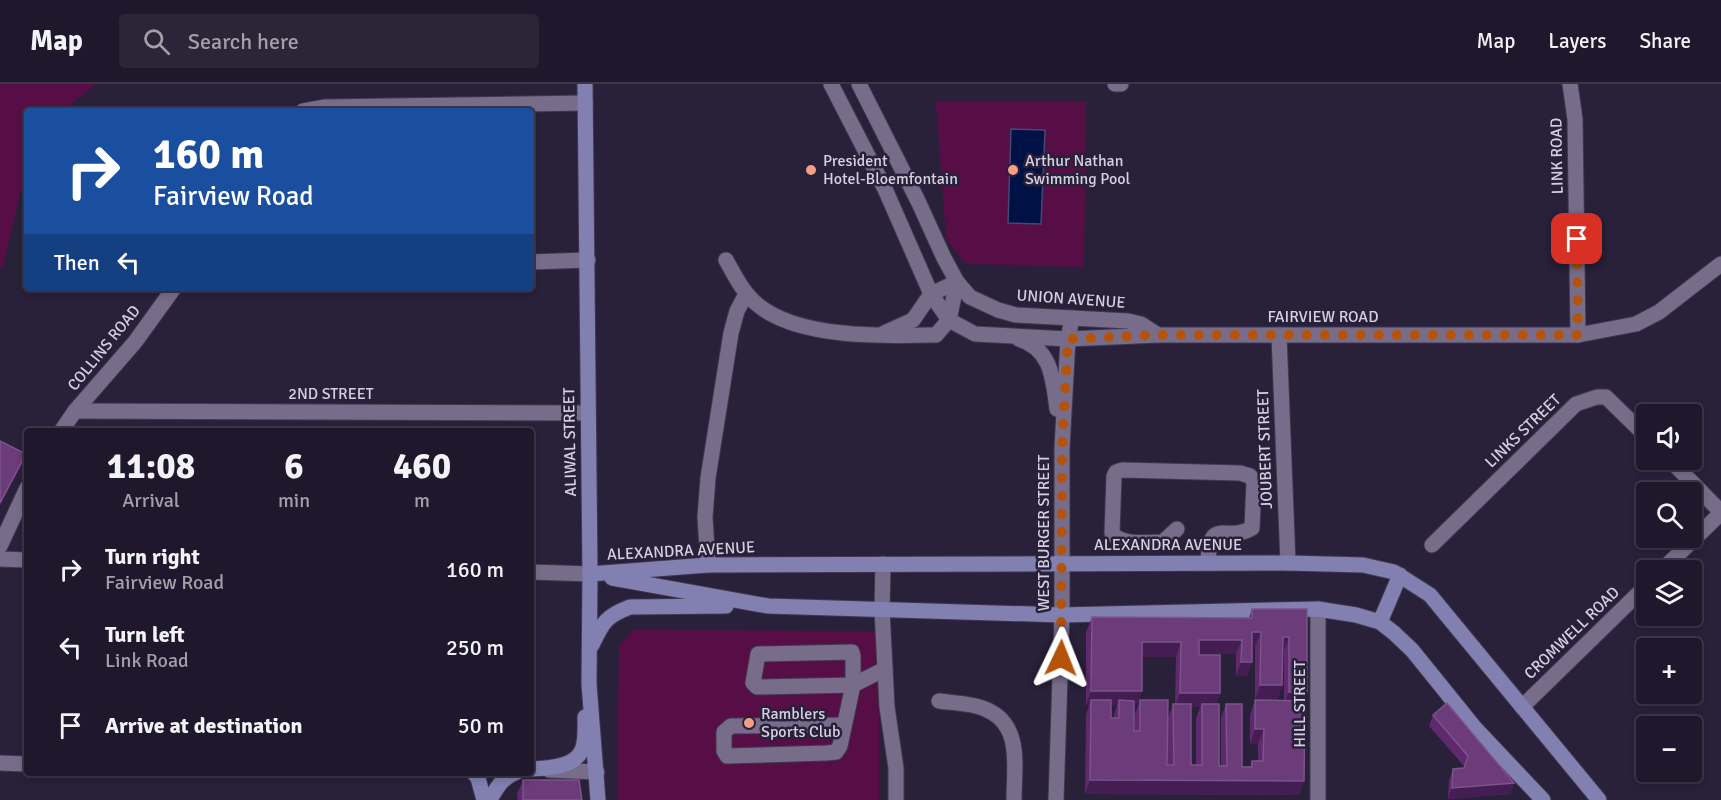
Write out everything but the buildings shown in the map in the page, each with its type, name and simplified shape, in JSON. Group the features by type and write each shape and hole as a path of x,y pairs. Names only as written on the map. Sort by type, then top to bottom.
{"main road":[{"name":"ALIWAL STREET","path":"585,84 588,260 589,684 598,800"},
{"name":"ALEXANDRA AVENUE","path":"590,574 708,565 1208,563 1363,565 1394,572 1430,595 1599,800"},
{"name":"ALEXANDRA AVENUE","path":"590,574 768,606 1062,615 1318,609 1356,615 1380,622 1412,650 1475,728 1540,799"},
{"path":"1380,622 1400,575"},
{"path":"589,651 603,622 619,611 630,607 654,605 768,606"},
{"path":"534,769 560,766 574,759 582,750 589,684"},
{"path":"476,776 484,800"},
{"path":"490,800 496,787 509,776"}],"street":[{"path":"831,84 885,189 931,294 949,320 975,334 1068,339"},
{"name":"UNION AVENUE","path":"859,84 957,282 970,297 998,310 1016,315 1128,321 1141,324 1158,335"},
{"path":"1115,84 1121,84"},
{"name":"LINK ROAD","path":"1570,84 1575,119 1578,335"},
{"path":"318,108 585,103"},
{"path":"534,262 588,260"},
{"path":"726,260 746,294 759,306 804,327 879,336 936,335 949,320 957,282"},
{"name":"FAIRVIEW ROAD","path":"1068,339 1158,335 1578,335 1636,324 1659,312 1721,264"},
{"path":"879,336 913,320 931,294 957,282"},
{"name":"COLLINS ROAD","path":"63,428 75,411 135,342 172,291"},
{"path":"708,565 705,517 708,478 730,333 737,311 746,294"},
{"name":"WEST BURGER STREET","path":"1056,800 1063,564 1062,448 1068,339 1072,318"},
{"name":"JOUBERT STREET","path":"1279,335 1288,563"},
{"path":"1008,336 1029,342 1048,361 1053,375 1062,448"},
{"name":"LINKS STREET","path":"1432,545 1576,404 1597,397 1606,397 1636,426"},
{"name":"2ND STREET","path":"75,411 588,413"},
{"path":"1177,530 1163,542 1116,539 1112,533 1116,472 1122,470 1240,473 1250,476 1254,482 1251,528 1245,532 1218,533 1212,536 1208,563"},
{"path":"1672,560 1721,512 1680,470"},
{"path":"0,546 24,494"},
{"path":"0,559 24,560"},
{"path":"883,564 882,610 885,669 888,716 896,768 896,800"},
{"path":"534,572 590,574"},
{"name":"CROMWELL ROAD","path":"1522,707 1636,596"},
{"name":"HILL STREET","path":"1318,609 1318,800"},
{"path":"844,725 731,726 724,732 724,751 727,756 836,752 840,746 853,685 854,656 849,651 761,653 756,656 753,683 757,687 853,685 885,669"},
{"path":"939,701 985,708 1004,720 1013,736 1014,800"},
{"path":"0,763 24,764"},
{"path":"534,769 597,772"}],"shaded area":[{"path":"0,84 96,84 67,108 24,108 24,177 3,266 0,269"},
{"name":"Arthur Nathan Swimming Pool","path":"936,102 1086,102 1084,267 966,264 946,239"},
{"path":"1011,129 1045,130 1041,224 1008,223"},
{"name":"Ramblers Sports Club","path":"633,630 879,631 879,800 617,800 619,645"}],"place":[{"name":"President Hotel-Bloemfontain","path":"811,170"},
{"name":"Arthur Nathan Swimming Pool","path":"1013,170"},
{"name":"Ramblers Sports Club","path":"749,723"}],"route":[{"path":"1061,658 1062,448 1068,339 1158,335 1578,335 1577,239"}]}
